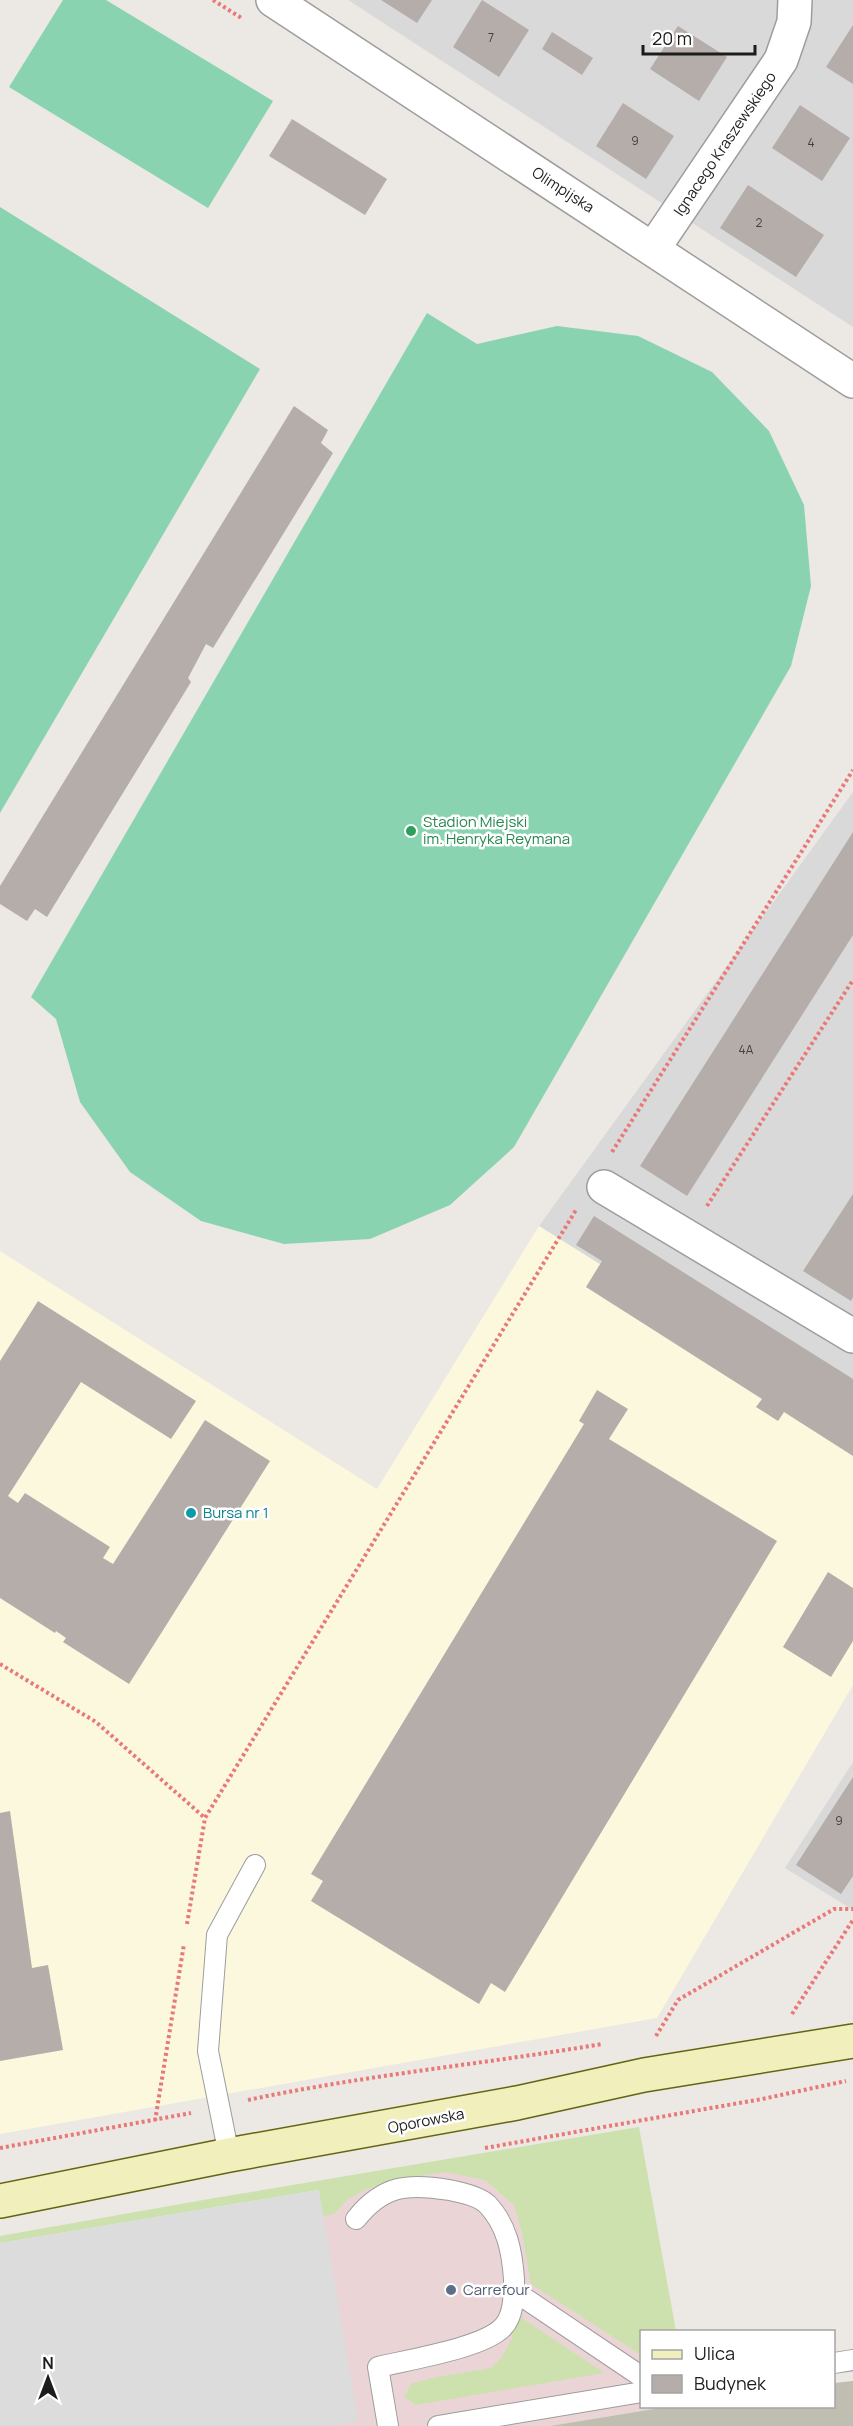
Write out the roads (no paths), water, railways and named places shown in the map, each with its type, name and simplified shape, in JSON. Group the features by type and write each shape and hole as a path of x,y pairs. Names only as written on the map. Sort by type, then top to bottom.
{"street":[{"name":"Olimpijska","path":"273,0 853,381"},
{"name":"Ignacego Kraszewskiego","path":"653,249 781,60 794,22 795,0"},
{"path":"597,1183 853,1336"},
{"name":"Oporowska","path":"0,2201 229,2155 401,2126 644,2075 853,2041"}],"lane":[{"path":"229,2155 208,2051 217,1935 255,1865"},
{"path":"356,2218 375,2198 399,2188 422,2185 450,2190 485,2202 503,2225 512,2258 514,2291 510,2316 503,2328 485,2339 464,2346 378,2367 388,2426"},
{"path":"514,2291 640,2376"},
{"path":"835,2362 853,2360"},
{"path":"438,2426 640,2392"}],"place":[{"name":"Stadion Miejski im. Henryka Reymana","path":"411,831"},
{"name":"Bursa nr 1","path":"191,1513"},
{"name":"Carrefour","path":"451,2290"}]}
